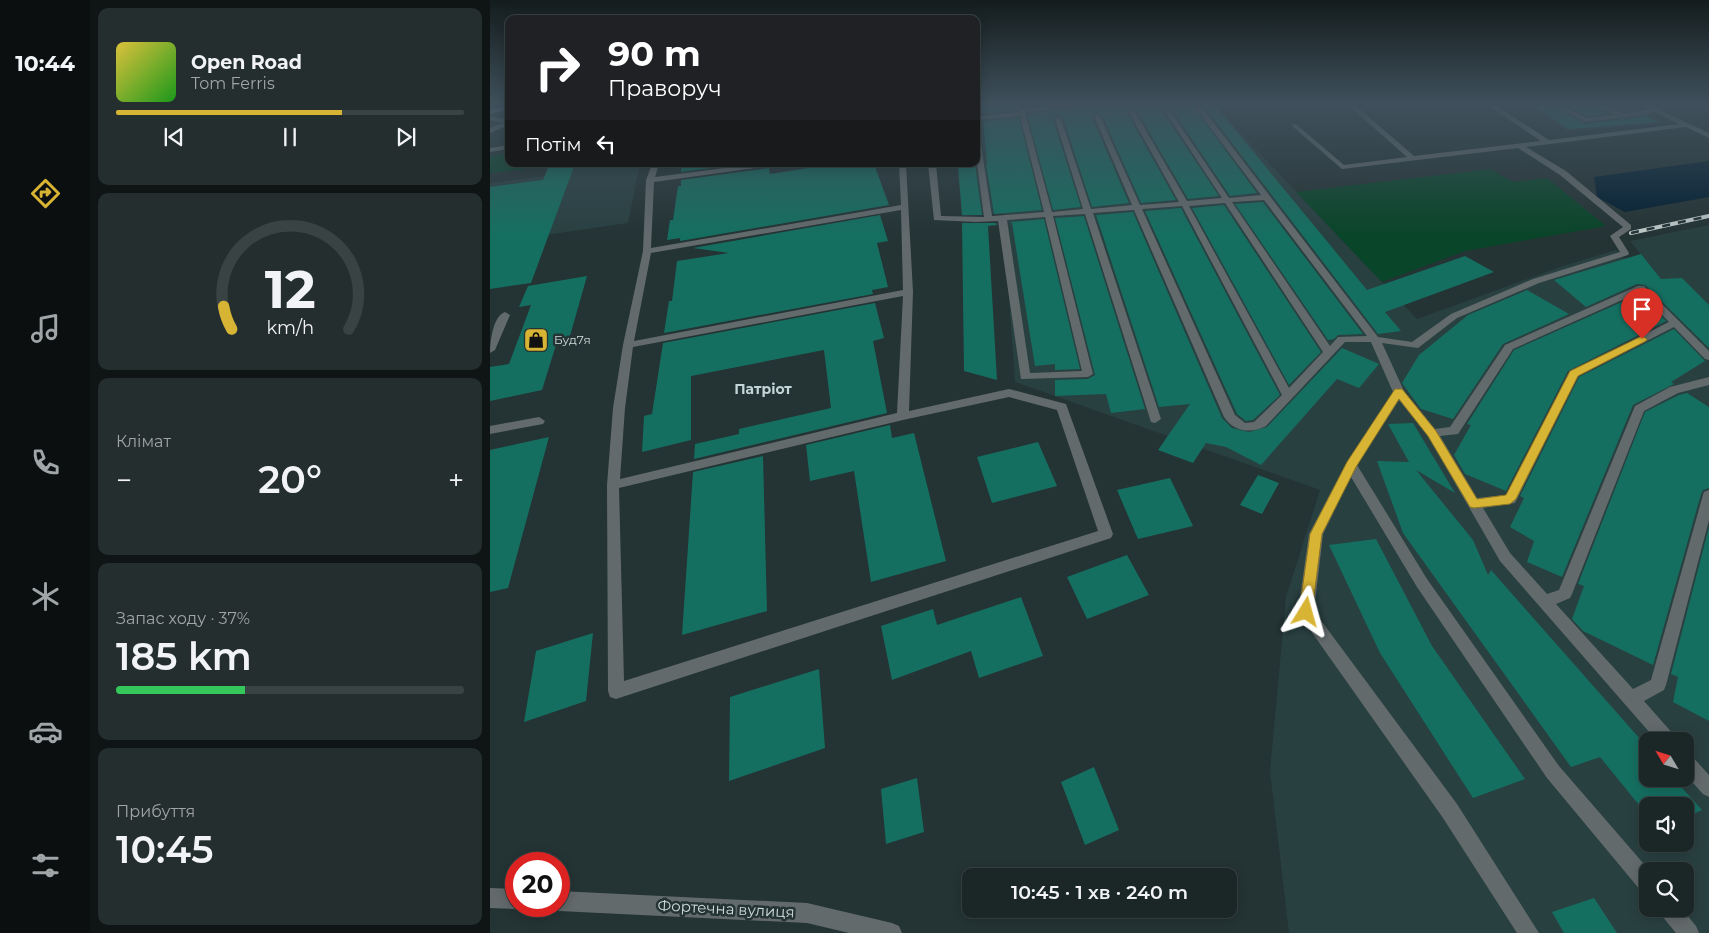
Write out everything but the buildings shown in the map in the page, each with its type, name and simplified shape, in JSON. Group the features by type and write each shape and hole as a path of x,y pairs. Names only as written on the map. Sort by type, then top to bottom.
{"street":[{"path":"1002,217 1025,377 1088,374 1049,214 1031,149"},
{"path":"1068,149 1155,419"},
{"path":"1111,149 1233,421 1244,427 1257,426 1342,339 1376,339 1414,346 1454,316 1472,308 1536,280 1625,253 1614,236 1628,227 1563,173 1524,149"},
{"path":"1153,149 1288,396"},
{"path":"1193,149 1329,353"},
{"path":"1230,149 1376,339 1399,392 1432,433 1506,557 1660,732"},
{"path":"1321,149 1342,167 1497,149"},
{"path":"1401,149 1412,158"},
{"path":"980,158 988,219"},
{"path":"613,485 902,416 1009,393 1062,407 1106,534 616,691 613,485 619,408 628,345 647,251 650,180 654,167"},
{"path":"650,180 748,167"},
{"path":"902,416 908,292 903,167"},
{"path":"932,167 937,218 988,219 1268,197"},
{"path":"647,251 905,207"},
{"path":"1432,433 1454,431 1508,347 1641,288 1709,357"},
{"path":"628,345 908,292"},
{"path":"490,350 505,315"},
{"path":"1474,504 1510,499 1574,374 1676,322"},
{"path":"1545,602 1565,594 1640,409 1674,390 1709,381"},
{"path":"1399,392 1351,465 1316,534 1306,612 1450,811 1529,933"},
{"path":"490,430 539,421"},
{"path":"1351,465 1422,583 1553,772 1639,873"},
{"path":"1631,700 1658,685 1709,495"},
{"path":"1694,771 1709,788"},
{"path":"490,898 505,899"},
{"name":"Фортечна вулиця","path":"570,902 807,913 892,933"},
{"path":"1676,917 1690,933"}],"shaded area":[{"path":"980,149 1255,149 1417,319 1563,266 1616,250 1709,342 1709,933 1289,933 1270,771 1286,597 1320,490 1015,382 1003,214 962,216 957,167 980,167"},
{"path":"639,167 628,223 490,243 490,183 545,176 548,168"},
{"path":"1709,225 1709,305 1682,279 1661,279 1630,241"}],"green space":[{"path":"505,154 505,167 523,167 523,169 490,173 490,156"},
{"path":"1490,169 1513,182 1547,178 1606,226 1465,251 1382,282 1296,192"}],"water":[{"path":"1709,161 1709,197 1625,212 1597,197 1594,177"}],"railway":[{"path":"1631,233 1709,216"}],"place":[{"name":"Буд7я","path":"536,340"}],"district":[{"name":"Патріот","path":"763,389"}],"route":[{"path":"1306,612 1316,534 1351,465 1399,392 1432,433 1474,504 1510,499 1574,374 1642,339"}]}
